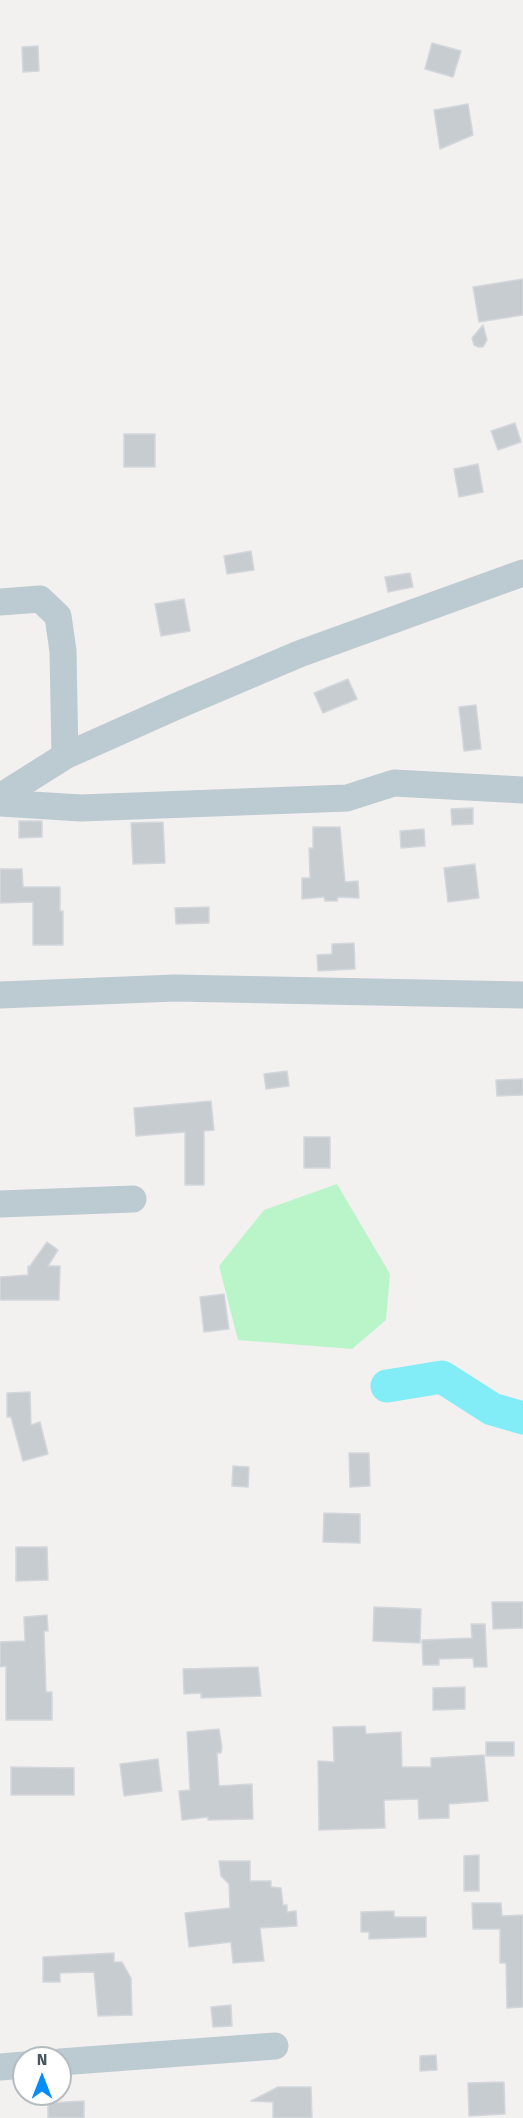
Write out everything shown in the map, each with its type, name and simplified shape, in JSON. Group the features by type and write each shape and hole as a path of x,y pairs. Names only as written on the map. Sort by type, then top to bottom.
{"street":[{"path":"0,797 64,756 298,654 523,573"},
{"path":"0,602 40,599 58,616 63,651 64,756"},
{"path":"0,803 81,808 346,798 394,783 523,790"},
{"path":"0,995 175,988 523,995"},
{"path":"0,1204 133,1199"},
{"path":"72,2061 275,2046"}],"green space":[{"path":"337,1184 390,1274 386,1320 352,1349 238,1340 219,1266 264,1210"}],"building":[{"path":"432,43 461,51 453,77 425,69"},
{"path":"38,46 39,71 23,72 22,47"},
{"path":"468,104 473,135 440,149 434,110"},
{"path":"523,279 523,315 479,322 473,287"},
{"path":"483,325 487,340 483,347 478,347 474,345 472,338"},
{"path":"515,423 521,442 498,450 491,431"},
{"path":"124,434 155,434 155,467 124,467"},
{"path":"478,464 483,492 459,497 454,469"},
{"path":"251,551 254,570 227,574 224,556"},
{"path":"410,573 413,587 388,592 385,577"},
{"path":"184,599 190,631 161,636 155,604"},
{"path":"348,679 357,699 323,713 314,693"},
{"path":"476,705 481,749 464,751 459,707"},
{"path":"473,808 473,824 452,825 451,809"},
{"path":"19,821 42,821 42,837 19,838"},
{"path":"163,822 165,863 133,864 131,823"},
{"path":"313,827 340,827 345,882 358,881 359,898 338,897 337,901 325,901 324,897 302,899 302,878 310,878 309,848 313,848"},
{"path":"424,829 425,846 401,848 400,831"},
{"path":"475,864 479,898 448,902 444,868"},
{"path":"0,869 22,869 23,887 60,887 63,945 33,945 33,902 0,903"},
{"path":"209,907 209,923 176,924 175,908"},
{"path":"354,943 355,969 318,971 317,955 332,954 332,944"},
{"path":"287,1071 289,1086 266,1089 264,1074"},
{"path":"523,1079 523,1095 497,1096 496,1080"},
{"path":"211,1101 214,1130 204,1131 204,1185 185,1185 185,1132 136,1136 134,1108"},
{"path":"304,1137 330,1137 330,1168 304,1168"},
{"path":"47,1242 58,1250 48,1266 60,1266 59,1300 0,1300 0,1277 28,1275 28,1266"},
{"path":"224,1294 229,1329 204,1332 200,1297"},
{"path":"30,1392 31,1425 40,1422 48,1454 23,1461 11,1417 7,1417 7,1393"},
{"path":"349,1453 369,1453 370,1486 350,1487"},
{"path":"233,1466 249,1467 248,1487 232,1486"},
{"path":"324,1513 360,1514 360,1543 323,1542"},
{"path":"16,1547 47,1547 48,1580 16,1581"},
{"path":"492,1602 523,1602 523,1628 493,1629"},
{"path":"374,1607 421,1609 420,1643 373,1641"},
{"path":"47,1615 48,1631 44,1631 46,1692 52,1692 52,1720 6,1720 6,1666 0,1667 0,1642 25,1641 24,1617"},
{"path":"471,1624 485,1624 487,1667 474,1667 473,1658 439,1659 439,1665 423,1665 422,1640 472,1638"},
{"path":"258,1667 261,1696 201,1698 201,1693 184,1694 183,1669"},
{"path":"465,1687 465,1709 433,1710 433,1688"},
{"path":"365,1726 366,1734 401,1732 402,1767 431,1767 431,1758 484,1755 488,1801 449,1804 449,1818 419,1819 418,1799 384,1800 385,1828 319,1830 318,1761 334,1762 333,1727"},
{"path":"219,1729 222,1747 221,1753 217,1753 219,1786 252,1784 253,1819 208,1820 208,1817 182,1820 179,1791 190,1790 187,1732"},
{"path":"486,1742 514,1742 514,1756 486,1756"},
{"path":"158,1759 162,1791 124,1796 120,1764"},
{"path":"11,1767 74,1768 74,1795 11,1795"},
{"path":"479,1855 479,1891 464,1891 464,1856"},
{"path":"219,1861 250,1861 250,1881 271,1881 271,1887 281,1888 283,1905 287,1905 287,1912 296,1911 297,1926 260,1928 264,1961 233,1963 231,1942 189,1947 185,1913 230,1908 229,1884 221,1876"},
{"path":"472,1903 501,1903 502,1916 523,1915 523,2007 507,2008 506,1963 500,1963 500,1929 473,1929"},
{"path":"394,1911 394,1917 426,1917 426,1937 369,1939 369,1932 361,1932 361,1912"},
{"path":"114,1953 114,1962 122,1962 131,1978 132,2015 98,2016 94,1972 60,1973 60,1982 43,1982 43,1957"},
{"path":"231,2005 232,2026 213,2027 211,2007"},
{"path":"436,2055 437,2070 420,2071 420,2056"},
{"path":"504,2082 505,2114 469,2116 468,2083"},
{"path":"278,2087 311,2087 312,2118 273,2118 273,2102 251,2101"},
{"path":"84,2101 84,2118 48,2118 48,2106 72,2106 72,2102"}],"waterway":[{"path":"387,1386 442,1377 492,1409 523,1418"}]}
